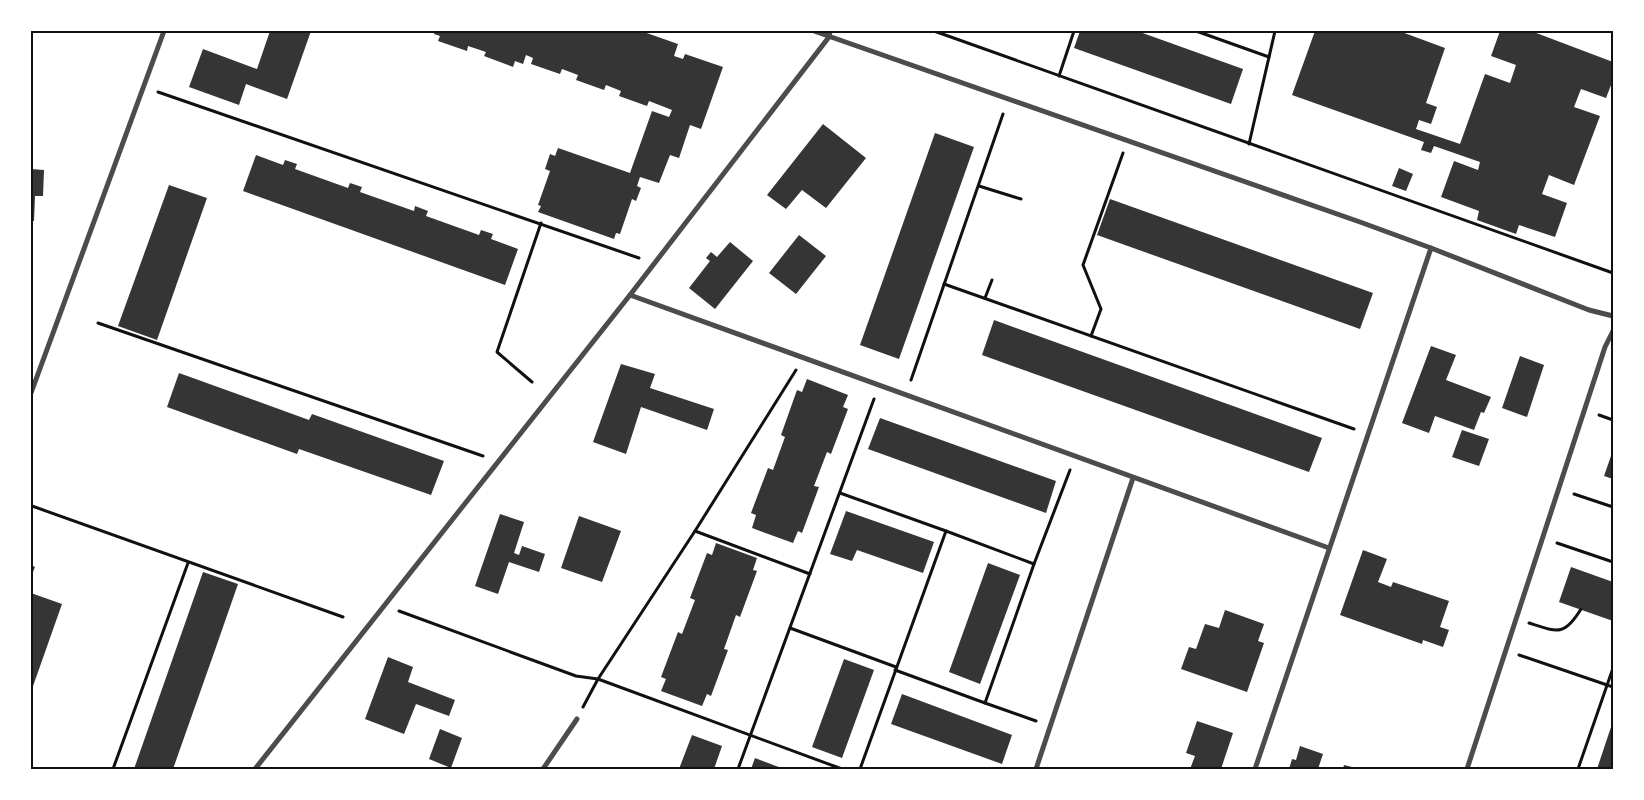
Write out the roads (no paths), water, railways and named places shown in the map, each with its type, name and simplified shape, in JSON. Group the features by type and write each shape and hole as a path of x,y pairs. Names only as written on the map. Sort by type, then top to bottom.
{"street":[{"path":"31,393 164,31"},
{"path":"814,31 830,34 1431,248 1589,310 1613,316"},
{"path":"255,769 630,295 830,34"},
{"path":"1255,769 1431,248"},
{"path":"630,295 1329,548"},
{"path":"1467,769 1605,347 1613,331"},
{"path":"1036,769 1133,478"},
{"path":"543,769 577,718"}]}
